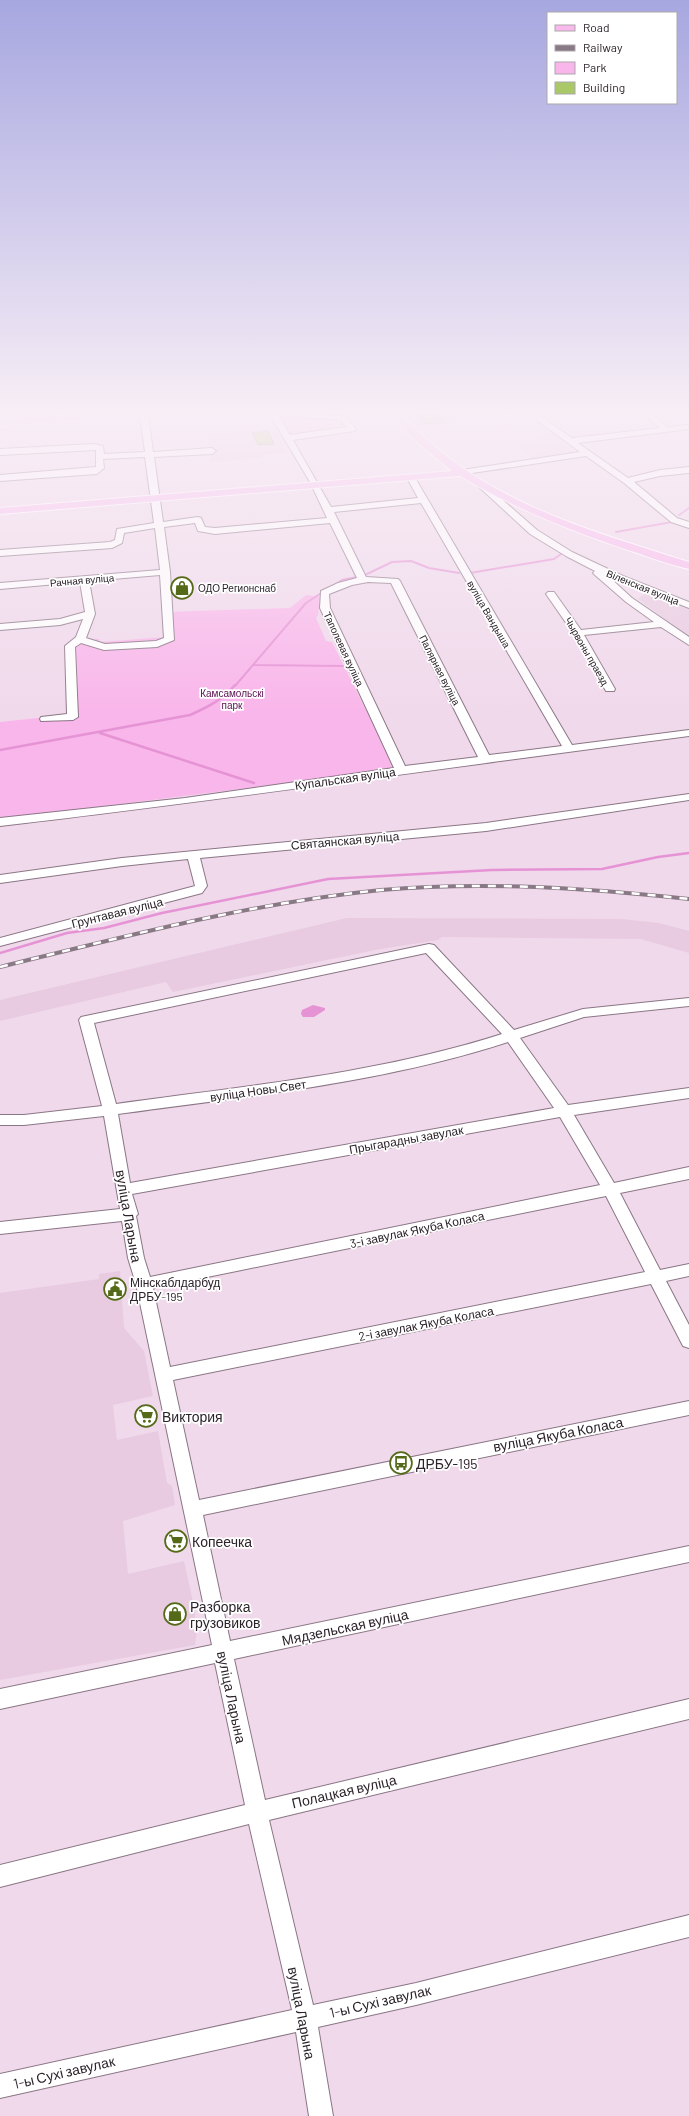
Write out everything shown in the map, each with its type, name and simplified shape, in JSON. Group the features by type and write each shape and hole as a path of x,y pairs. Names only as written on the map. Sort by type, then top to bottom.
{"main road":[{"path":"536,514 565,526 689,566"}],"street":[{"path":"80,639 104,647 157,644 169,640 165,572 157,514"},
{"path":"329,514 363,580"},
{"name":"вуліца Вандыша","path":"432,514 486,610 569,749"},
{"path":"514,514 551,545 587,563 604,575 630,600 689,642"},
{"path":"516,516 520,514"},
{"path":"666,514 674,520 689,525"},
{"path":"0,553 112,545 120,541 120,531 198,520 201,529 215,531 332,520"},
{"name":"Рачная вуліца","path":"0,586 165,572"},
{"name":"Віленская вуліца","path":"604,575 689,606"},
{"name":"Таполевая вуліца","path":"395,581 383,579 363,580 338,586 324,593 325,608 401,770"},
{"path":"45,719 73,717 70,646 80,639 90,614 84,580"},
{"name":"Палярная вуліца","path":"395,581 485,759"},
{"name":"Чырвоны праезд","path":"551,594 578,632 610,689"},
{"path":"0,627 60,622 90,614"},
{"path":"578,632 663,624"},
{"name":"Купальская вуліца","path":"0,822 185,801 401,770 689,733"},
{"name":"Святаянская вуліца","path":"0,879 122,862 486,827 689,797"},
{"name":"Грунтавая вуліца","path":"0,942 198,890 201,886 193,855"},
{"name":"вуліца Ларына","path":"321,2116 305,2018 257,1812 144,1284 136,1258 130,1214 124,1190 110,1110 86,1020 429,948 512,1037"},
{"name":"вуліца Новы Свет","path":"0,1120 24,1120 110,1110 321,1081 459,1053 583,1014 689,1002"},
{"path":"512,1037 564,1111 610,1189 657,1276 689,1341"},
{"name":"Прыгарадны завулак","path":"124,1190 564,1111 689,1093"},
{"name":"3-і завулак Якуба Коласа","path":"144,1284 689,1172"},
{"path":"0,1228 130,1214"},
{"name":"2-і завулак Якуба Коласа","path":"164,1375 689,1270"},
{"name":"вуліца Якуба Коласа","path":"192,1508 689,1408"},
{"name":"Мядзельская вуліца","path":"0,1699 689,1554"},
{"name":"Полацкая вуліца","path":"0,1876 257,1812 689,1709"},
{"name":"1-ы Сухі завулак","path":"0,2086 416,1994 689,1926"}],"shaded area":[{"path":"651,593 689,609 689,637 638,599 644,594"},
{"path":"347,918 622,919 659,923 689,931 689,953 641,939 442,937 438,940 375,950 173,992 166,982 0,1021 0,1000"},
{"path":"313,1005 325,1008 325,1010 314,1017 303,1017 301,1014 302,1010"},
{"path":"120,1271 124,1328 144,1351 153,1396 113,1405 117,1440 158,1431 167,1483 172,1486 175,1505 123,1521 128,1574 184,1561 194,1607 197,1632 195,1645 0,1680 0,1293 99,1279 99,1274"}],"green space":[{"name":"Камсамольскі парк","path":"306,595 320,597 318,615 316,618 326,641 332,642 394,766 391,770 0,819 0,722 77,714 73,649 75,644 95,639 99,639 100,642 166,637 166,612 290,608"}],"waterway":[{"path":"616,532 672,522"},
{"path":"470,573 554,559 561,554"},
{"path":"367,574 392,562 411,561 429,568 459,573"},
{"path":"335,585 342,580 357,577"},
{"path":"235,686 306,603 323,592"},
{"path":"253,665 343,666"},
{"path":"0,750 190,715 214,703 235,685"},
{"path":"100,733 254,783"},
{"path":"0,953 67,933 104,928 162,913 328,879 492,870 602,869 658,857 689,853"}],"railway":[{"path":"0,967 142,932 237,912 285,903 381,890 458,886 535,887 689,899"}],"place":[{"name":"ОДО Регионснаб","path":"182,588"},
{"name":"Мінскаблдарбуд ДРБУ-195","path":"115,1289"},
{"name":"Виктория","path":"146,1416"},
{"name":"ДРБУ-195","path":"401,1463"},
{"name":"Копеечка","path":"176,1541"},
{"name":"Разборка грузовиков","path":"175,1614"}]}
